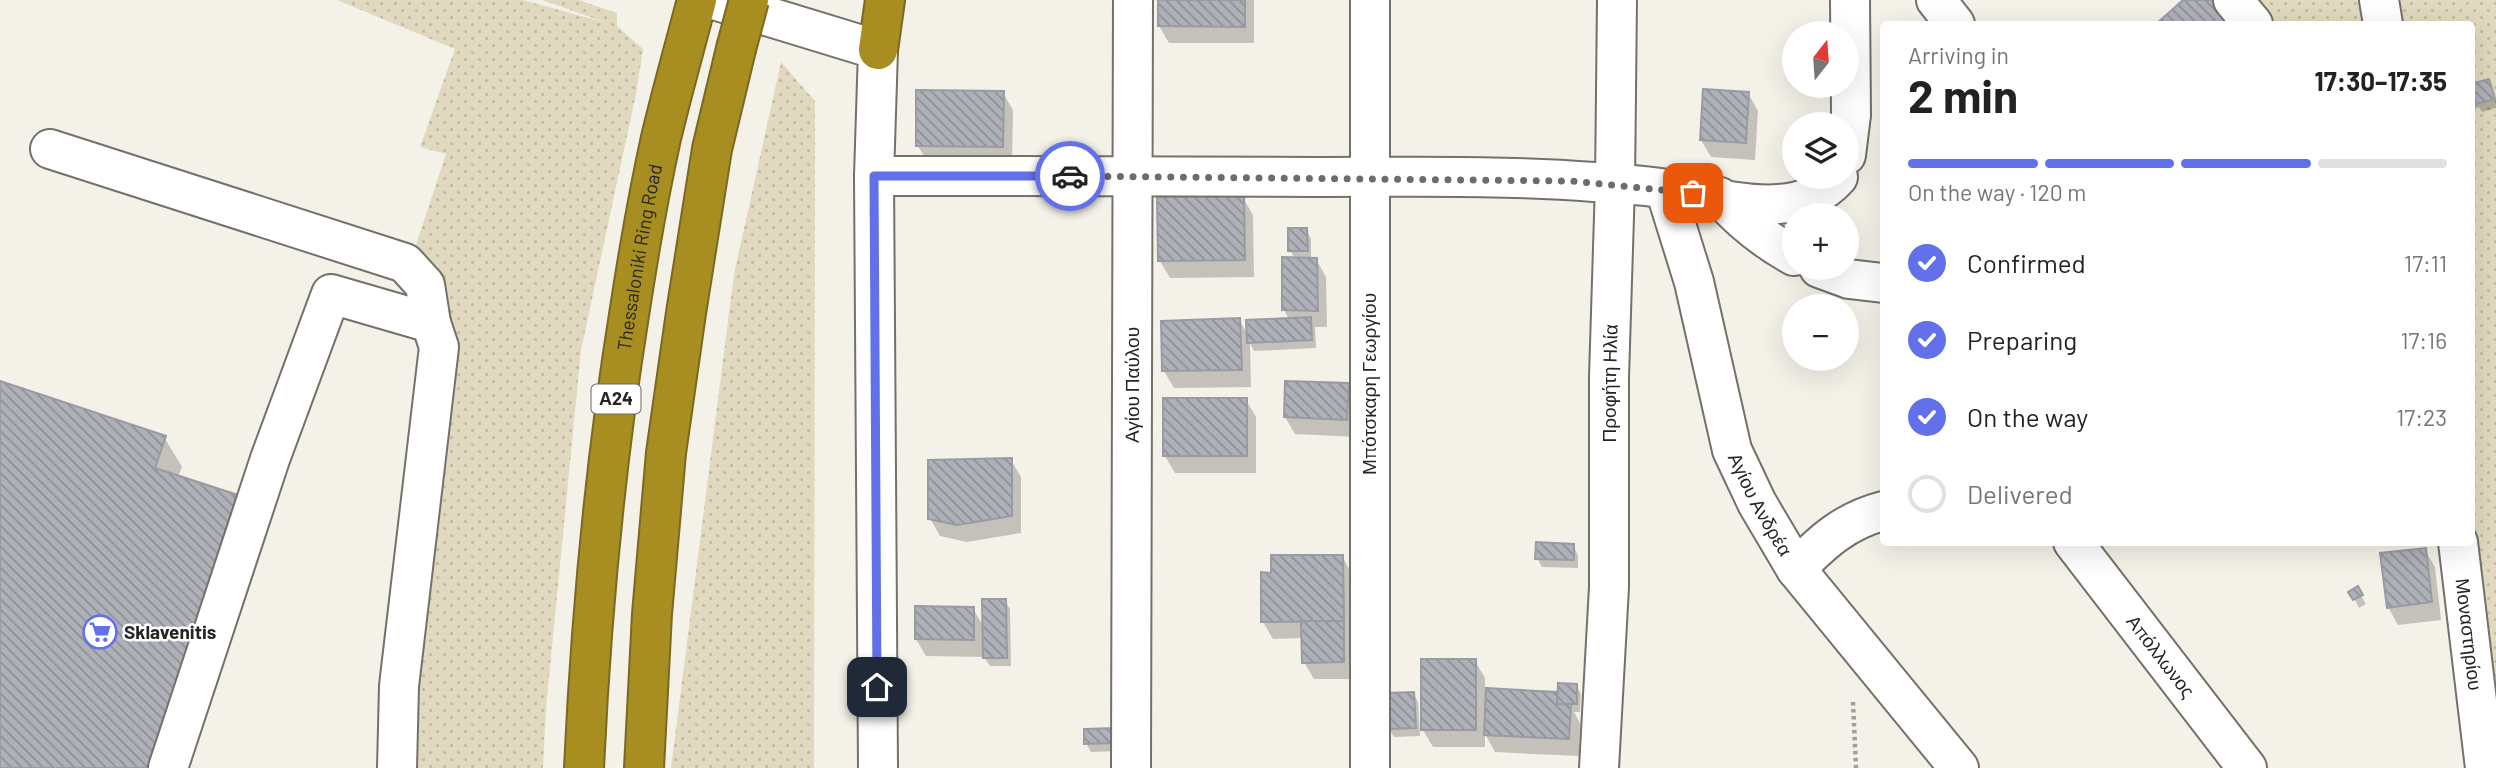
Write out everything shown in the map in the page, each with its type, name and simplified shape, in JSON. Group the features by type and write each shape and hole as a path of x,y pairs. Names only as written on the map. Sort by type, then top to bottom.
{"highway":[{"name":"Thessaloniki Ring Road","path":"584,768 597,574 619,381 637,262 661,139 697,0"},
{"path":"644,768 652,614 666,453 712,149 749,0"},
{"path":"878,50 885,0"}],"street":[{"path":"714,0 878,50 874,176 878,768"},
{"name":"Αγίου Παύλου","path":"1131,768 1133,0"},
{"name":"Μπότσκαρη Γεωργίου","path":"1370,0 1370,768"},
{"name":"Προφήτη Ηλία","path":"1599,768 1609,587 1609,377 1617,0"},
{"path":"1850,0 1852,112"},
{"path":"1936,0 1953,21"},
{"path":"2233,0 2250,21"},
{"path":"2379,0 2382,21"},
{"path":"50,149 405,263 425,285 431,323 439,347 399,686 397,768"},
{"path":"874,176 1369,177 1571,181 1665,189 1763,204 1785,204 1817,194 1822,189"},
{"name":"Αγίου Ανδρέα","path":"1665,189 1693,282 1732,450 1757,503 1796,569 1959,768"},
{"path":"1720,197 1739,219 1782,249"},
{"path":"1858,280 1880,283"},
{"path":"168,768 270,459 331,294 431,323"},
{"path":"1796,569 1821,543 1844,526 1880,512"},
{"name":"Απόλλωνος","path":"2076,546 2247,768"},
{"name":"Μοναστηρίου","path":"2458,546 2485,768"}],"shaded area":[{"path":"337,0 523,0 607,23 542,0 579,0 617,13 617,26 643,49 636,94 581,350 546,708 543,768 398,768 438,266 411,260 446,154 420,147 455,49"},
{"path":"2246,0 2496,0 2496,713 2475,546 2475,21 2263,21"},
{"path":"781,62 815,101 814,768 671,768 734,274"}],"building":[{"path":"1158,0 1245,0 1245,27 1158,26"},
{"path":"2183,0 2219,0 2239,21 2159,21"},
{"path":"2489,79 2495,99 2476,104 2475,83"},
{"path":"1703,89 1749,92 1746,143 1700,140"},
{"path":"916,90 1004,91 1003,147 916,146"},
{"path":"1244,196 1245,260 1158,261 1157,197"},
{"path":"1288,228 1307,228 1308,251 1288,251"},
{"path":"1282,257 1317,258 1318,311 1282,310"},
{"path":"1311,317 1312,340 1247,343 1246,320"},
{"path":"1240,318 1242,370 1162,371 1161,321"},
{"name":"Sklavenitis","path":"0,381 166,436 155,468 244,497 155,768 0,768"},
{"path":"1285,381 1349,383 1347,420 1284,417"},
{"path":"1163,398 1247,398 1247,456 1163,456"},
{"path":"1012,458 1012,516 957,525 928,519 928,460"},
{"path":"1536,542 1574,544 1574,560 1535,559"},
{"path":"2426,548 2432,602 2387,608 2380,553"},
{"path":"1271,555 1343,555 1344,621 1261,622 1261,572 1271,573"},
{"path":"2358,586 2363,595 2353,600 2348,592"},
{"path":"982,599 1006,599 1007,658 983,658"},
{"path":"915,606 974,607 974,640 915,639"},
{"path":"1301,621 1344,621 1344,662 1302,663"},
{"path":"1421,659 1476,659 1476,730 1421,730"},
{"path":"1558,683 1577,684 1577,704 1557,704"},
{"path":"1486,688 1557,692 1557,704 1571,704 1569,739 1484,735"},
{"path":"1414,692 1416,728 1387,729 1385,693"},
{"path":"1116,728 1116,743 1084,744 1084,729"}],"way so far":[{"path":"1070,176 1571,181 1693,193"}],"place":[{"name":"Sklavenitis","path":"100,632"}],"route":[{"path":"877,687 874,176 1070,176"}]}
